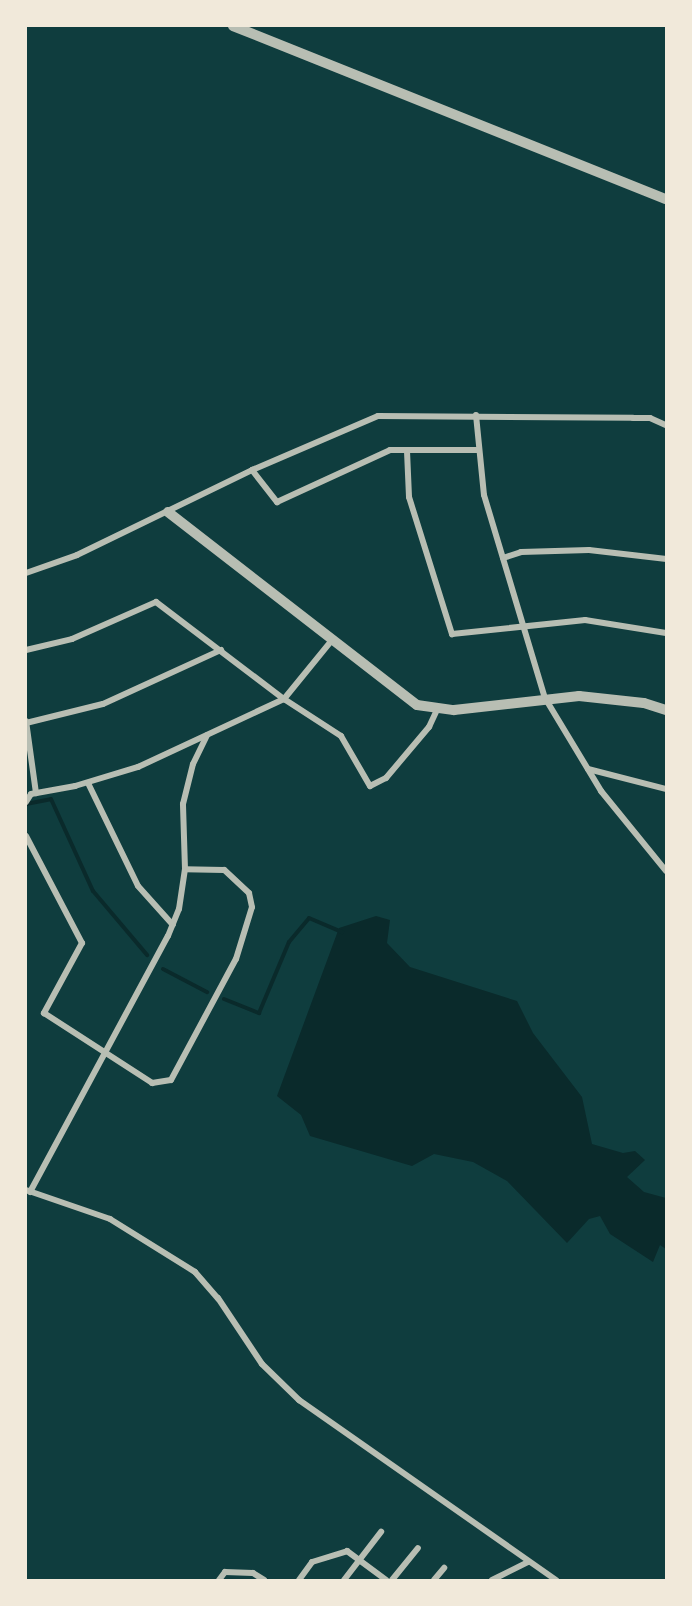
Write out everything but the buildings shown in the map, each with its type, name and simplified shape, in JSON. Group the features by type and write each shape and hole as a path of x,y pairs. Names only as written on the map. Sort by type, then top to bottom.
{"street":[{"path":"233,26 666,199"},
{"path":"476,415 484,495 545,698 618,816 665,866"},
{"path":"26,573 76,555 252,470 378,416 650,418 666,425"},
{"path":"252,470 276,502 390,450 478,450"},
{"path":"407,451 409,497 452,634 521,624 585,620 666,633"},
{"path":"168,512 411,701 437,710 545,698 599,697 666,711"},
{"path":"503,558 522,552 589,549 666,559"},
{"path":"26,650 72,639 156,602 284,699 341,736 370,786 386,778 429,727 437,710"},
{"path":"26,802 34,794 88,783 138,767 284,699 332,640"},
{"path":"34,794 26,722 103,704 221,650"},
{"path":"207,735 185,788 185,869 173,925 104,1056 28,1191 118,1223 195,1272 218,1298 262,1364 299,1400 556,1581"},
{"path":"588,769 628,776 666,789"},
{"path":"88,783 138,886 173,925"},
{"path":"26,836 82,943 44,1013 104,1056 152,1083 171,1080 236,959 252,907 249,893 224,870 185,869"},
{"path":"344,1581 381,1532"},
{"path":"392,1581 418,1548"},
{"path":"299,1581 312,1562 347,1551 386,1581"},
{"path":"492,1581 528,1562"},
{"path":"434,1581 444,1568"},
{"path":"219,1581 225,1572 253,1573 261,1580"}],"water":[{"path":"376,916 390,920 387,943 410,967 517,1001 533,1033 582,1097 592,1144 623,1153 635,1151 645,1160 627,1177 644,1192 666,1198 666,1249 660,1245 653,1262 610,1234 600,1216 589,1219 567,1243 507,1181 473,1162 434,1154 412,1166 310,1136 301,1115 277,1096 339,928"}],"waterway":[{"path":"26,804 51,799 93,891 147,955"},
{"path":"224,999 259,1013 289,942 309,918 342,932"},
{"path":"163,969 207,992"}]}
